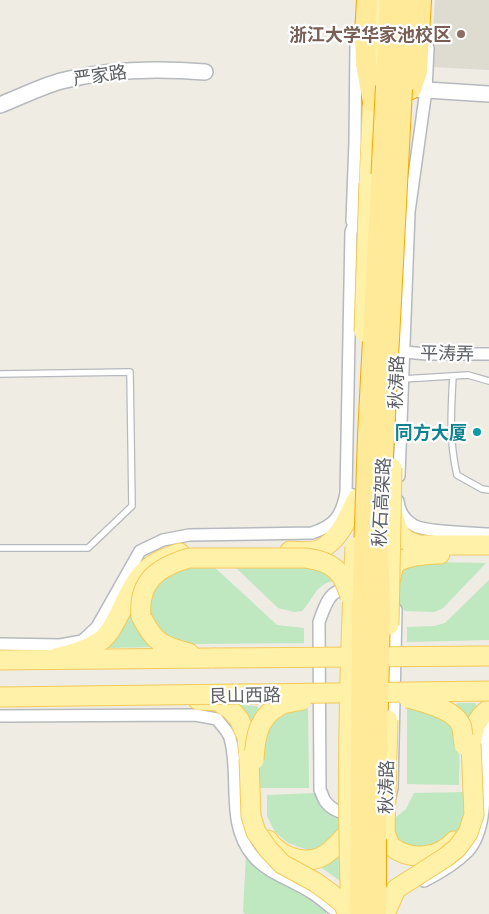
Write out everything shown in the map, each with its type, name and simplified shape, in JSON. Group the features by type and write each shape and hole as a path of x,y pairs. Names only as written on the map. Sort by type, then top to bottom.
{"highway":[{"path":"367,0 366,64 373,102"},
{"name":"秋石高架路","path":"360,914 363,593 368,436 390,0"},
{"name":"秋石高架路","path":"384,913 376,795 380,610 378,551 389,374 406,0"},
{"path":"418,90 420,0"}],"main road":[{"name":"秋涛路","path":"351,914 348,833 358,497 377,0"},
{"name":"秋涛路","path":"384,913 390,583 394,500 400,242 418,90 416,0"},
{"path":"53,659 92,647 104,638 113,626 132,587 152,564 166,557 186,551 307,552 320,549 334,539 343,528 358,497"},
{"path":"394,500 399,532 406,540 419,545 489,545"},
{"path":"390,583 394,567 399,561 436,554 489,554"},
{"path":"214,658 167,648 157,641 148,630 141,616 140,604 143,590 148,581 171,563 189,558 306,558 322,561 333,566 356,592"},
{"name":"艮山西路","path":"0,660 489,656"},
{"path":"385,691 437,706 461,724 464,744 465,814 461,830 452,843 438,853 419,856 403,853 391,846 385,833"},
{"name":"艮山西路","path":"0,697 489,691"},
{"path":"334,693 280,705 263,719 257,732 255,745 256,816 264,834 273,847 295,859 308,860 321,857 332,850 348,833"},
{"path":"132,696 218,701 231,710 239,719 248,737 251,816 256,832 282,864 315,882 344,904 337,912"},
{"path":"384,913 396,889 458,848 468,833 474,815 471,744 474,725 482,714 489,710"}],"street":[{"path":"358,0 351,232 358,497"},
{"path":"429,0 418,90 409,212 403,380 394,500 404,517 416,526 489,534"},
{"name":"严家路","path":"0,105 60,82 112,71 170,69 205,72"},
{"path":"418,90 489,94"},
{"path":"351,232 369,183"},
{"name":"平涛弄","path":"404,352 489,354"},
{"path":"0,644 60,645 82,640 97,627 140,551 163,540 189,535 312,533 326,528 343,509 358,497 394,500"},
{"path":"340,589 356,592 384,592 396,610 392,788 389,801 382,812 357,815 336,811 325,802 320,790 319,622 328,598 340,589"},
{"path":"0,716 195,716 216,720 230,736 234,762 238,821 244,841 254,857 269,869 311,892 337,912 384,913 412,887 448,868 469,849 480,828 484,805 483,737 489,721"},
{"path":"357,815 359,876 384,913"},
{"path":"337,912 354,875 357,815"}],"lane":[{"path":"0,374 130,372 132,506 88,548 0,548"},
{"path":"403,380 468,375 489,381"},
{"path":"454,376 451,429 452,452 457,475 482,489 489,490"}],"shaded area":[{"name":"浙江大学华家池校区","path":"435,0 489,0 489,70 431,67"}],"green space":[{"path":"421,562 486,563 443,608 434,612 405,611 396,601 400,570"},
{"path":"232,564 313,564 336,580 319,588 302,611 294,612 278,608"},
{"path":"212,565 277,625 304,628 304,643 187,644 161,639 148,616 149,596 161,578 188,566"},
{"path":"489,580 489,640 407,642 407,627 434,626 445,623"},
{"path":"128,613 134,613 152,643 149,647 109,648 106,643"},
{"path":"457,703 475,703 478,709 469,721 455,708"},
{"path":"239,705 257,706 260,711 251,724"},
{"path":"407,705 440,716 448,720 453,727 459,751 459,785 407,784"},
{"path":"308,708 309,788 257,788 257,753 268,722 289,710"},
{"path":"464,792 464,812 461,826 454,835 442,843 428,848 414,849 404,846 393,834 388,824 406,809 414,793"},
{"path":"317,793 325,809 345,823 327,847 308,850 288,843 275,832 267,816 267,795"},
{"path":"345,848 343,883 315,863"},
{"path":"246,855 261,873 302,894 326,910 326,914 245,914 243,912"}],"place":[{"name":"浙江大学华家池校区","path":"461,34"},
{"name":"同方大厦","path":"477,432"}]}
